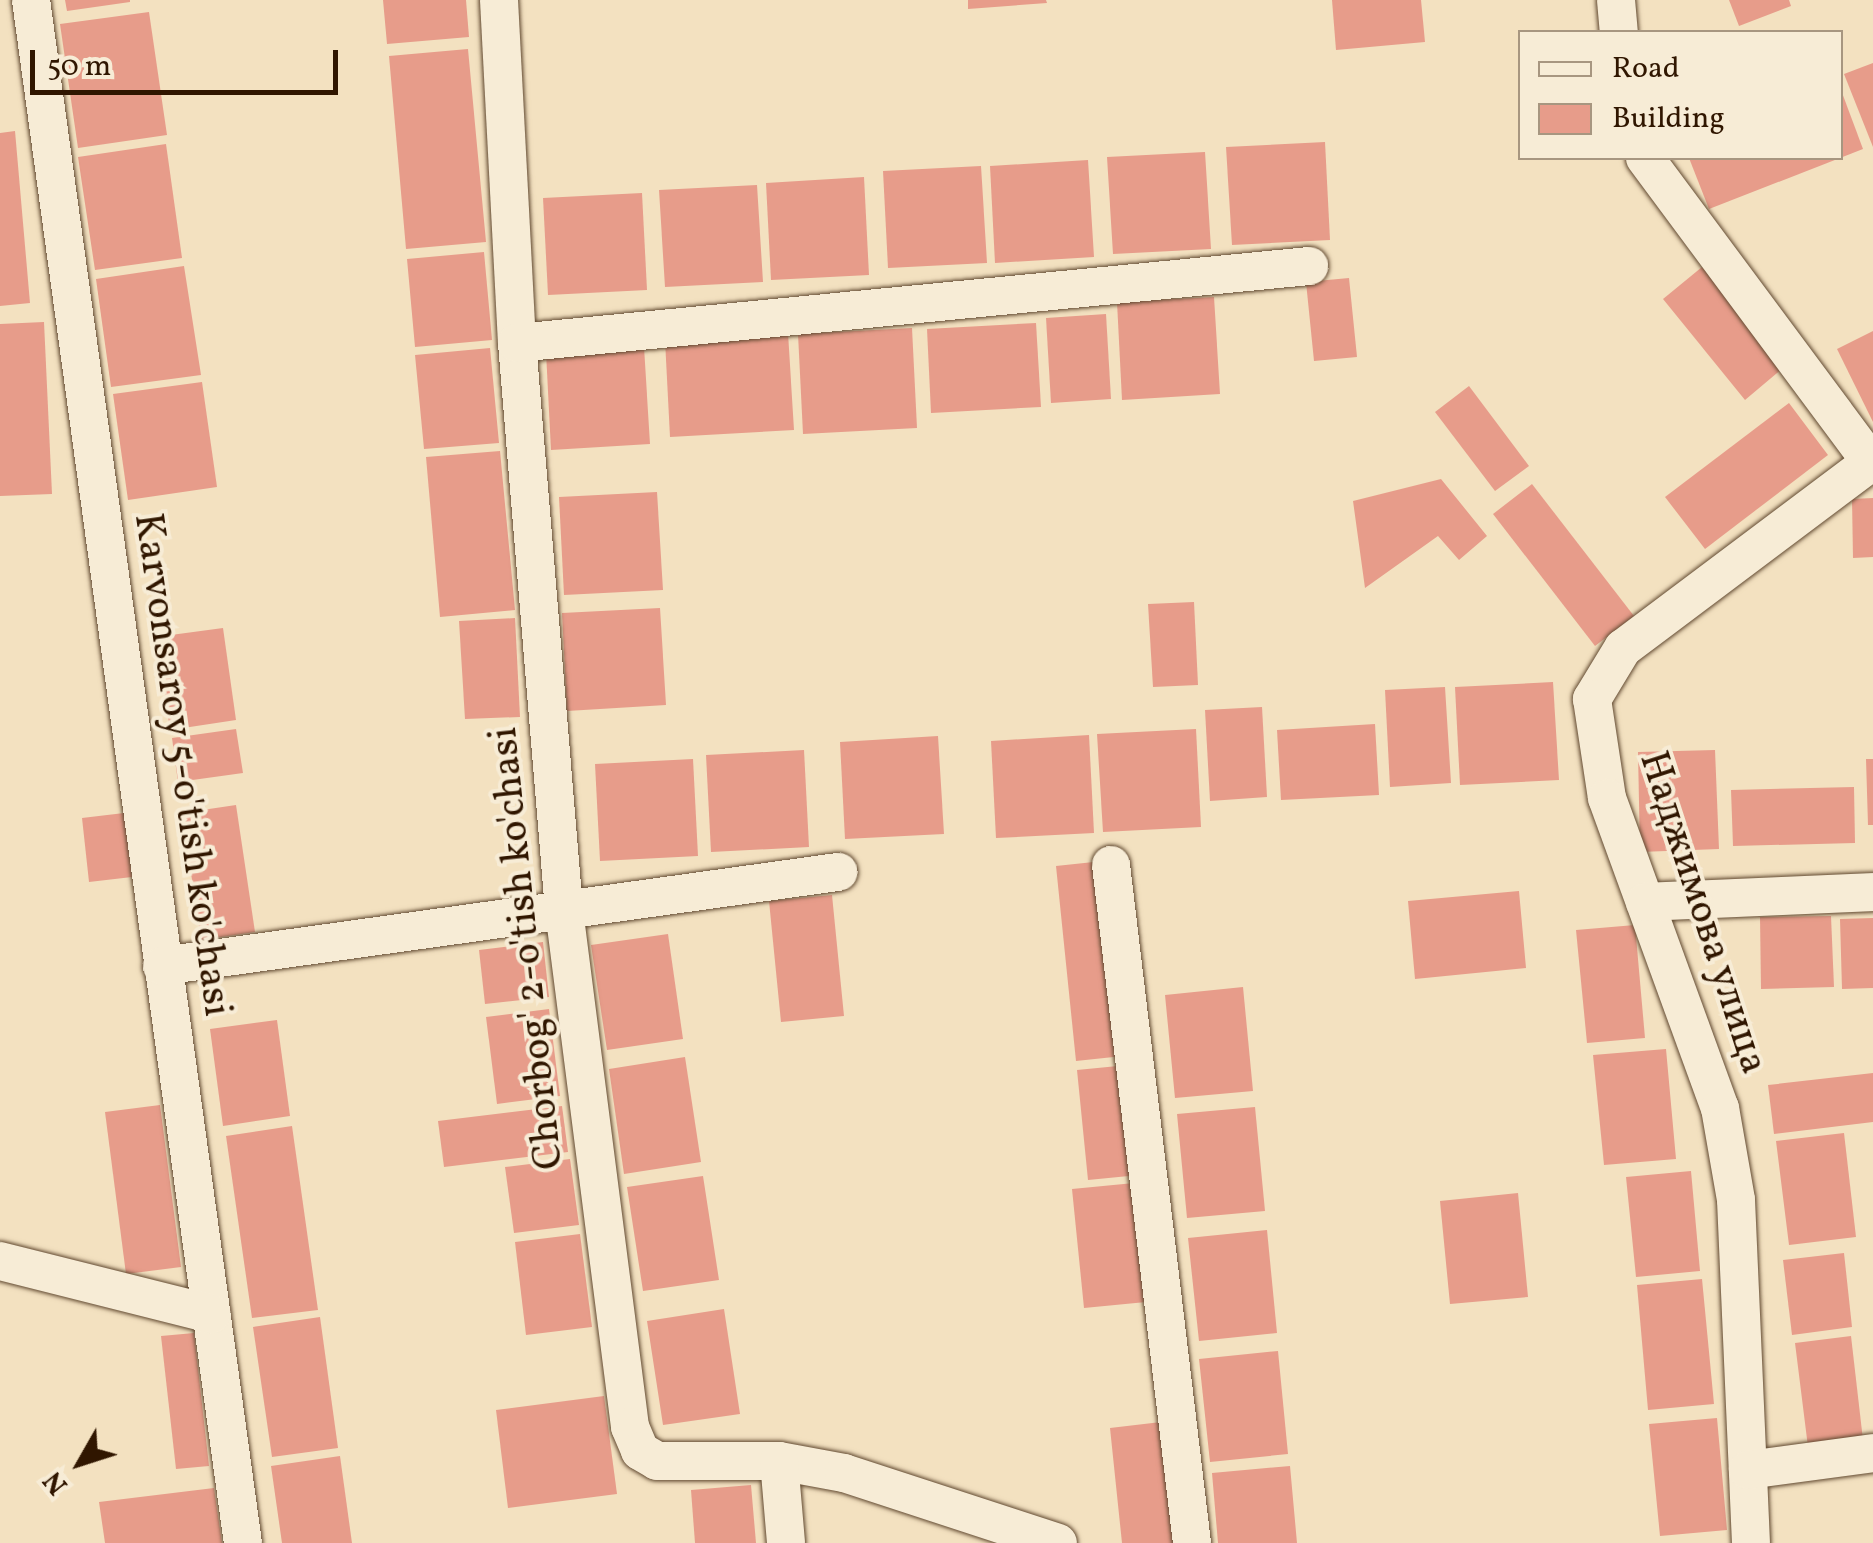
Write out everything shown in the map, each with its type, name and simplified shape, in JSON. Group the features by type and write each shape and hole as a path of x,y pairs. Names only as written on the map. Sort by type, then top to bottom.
{"street":[{"name":"Karvonsaroy 5-o'tish ko'chasi","path":"31,0 243,1543"},
{"name":"Chorbog' 2-o'tish ko'chasi","path":"499,0 517,342 564,910 630,1427 640,1451 657,1461 779,1460 844,1473 1058,1543"},
{"path":"1616,0 1619,30"},
{"name":"Наджимова улица","path":"1646,160 1872,461 1622,648 1592,699 1607,798 1720,1108 1736,1200 1752,1543"},
{"path":"517,342 1309,266"},
{"path":"1111,865 1192,1543"},
{"path":"162,966 838,872"},
{"path":"1645,902 1873,892"},
{"path":"0,1261 211,1314"},
{"path":"1748,1470 1873,1453"},
{"path":"779,1460 786,1543"}],"building":[{"path":"65,0 130,0 130,2 67,11"},
{"path":"383,0 466,0 469,37 387,44"},
{"path":"968,0 1046,0 1047,3 968,9"},
{"path":"1332,0 1421,0 1425,42 1336,50"},
{"path":"1729,0 1789,0 1791,6 1739,26"},
{"path":"149,12 167,135 78,148 60,24"},
{"path":"468,49 486,242 406,249 389,56"},
{"path":"1873,63 1873,147 1844,74"},
{"path":"1843,95 1863,149 1843,157"},
{"path":"15,131 30,303 0,306 0,133"},
{"path":"1325,142 1330,240 1232,245 1226,147"},
{"path":"166,144 182,258 95,270 78,157"},
{"path":"1205,152 1211,249 1113,254 1107,157"},
{"path":"1088,160 1094,257 995,263 990,166"},
{"path":"1690,160 1835,160 1709,209"},
{"path":"981,166 987,263 888,268 883,171"},
{"path":"864,177 869,275 771,280 766,183"},
{"path":"757,185 763,282 665,287 659,190"},
{"path":"642,193 647,290 548,295 543,198"},
{"path":"484,252 492,340 415,347 407,259"},
{"path":"184,266 201,375 111,387 96,279"},
{"path":"1702,267 1784,367 1745,400 1663,299"},
{"path":"1349,278 1357,357 1314,361 1306,282"},
{"path":"1214,297 1220,394 1122,400 1117,302"},
{"path":"1106,314 1111,399 1051,403 1046,318"},
{"path":"44,322 52,494 0,496 0,324"},
{"path":"1036,323 1041,407 931,413 927,329"},
{"path":"912,328 917,428 803,434 798,334"},
{"path":"1873,331 1873,422 1837,349"},
{"path":"788,333 794,430 670,437 665,340"},
{"path":"644,347 650,444 551,450 546,352"},
{"path":"490,348 499,443 424,449 415,355"},
{"path":"202,382 217,487 128,500 113,394"},
{"path":"1469,386 1529,466 1495,491 1435,412"},
{"path":"1789,403 1828,455 1705,549 1665,497"},
{"path":"500,451 515,610 440,617 426,457"},
{"path":"1441,479 1487,536 1459,560 1438,536 1365,588 1353,501"},
{"path":"1532,484 1634,616 1595,646 1493,514"},
{"path":"657,492 663,590 564,595 559,497"},
{"path":"1873,498 1873,557 1853,558 1852,499"},
{"path":"1194,602 1198,685 1153,687 1148,604"},
{"path":"660,608 666,705 567,711 562,613"},
{"path":"515,618 520,717 465,719 459,621"},
{"path":"223,628 236,720 170,730 156,637"},
{"path":"1553,682 1559,780 1460,785 1455,687"},
{"path":"1445,687 1451,783 1390,787 1385,690"},
{"path":"1262,707 1267,797 1210,801 1205,710"},
{"path":"1375,724 1379,795 1281,800 1277,730"},
{"path":"236,729 243,773 178,782 172,738"},
{"path":"1196,729 1201,827 1103,832 1097,734"},
{"path":"1089,735 1094,833 996,838 991,741"},
{"path":"938,736 944,834 845,839 840,742"},
{"path":"804,750 809,847 711,852 706,755"},
{"path":"1715,750 1719,849 1640,852 1638,752"},
{"path":"693,759 698,856 600,861 595,764"},
{"path":"1866,759 1873,759 1873,825 1868,825"},
{"path":"1854,787 1855,843 1733,846 1731,790"},
{"path":"236,805 255,932 201,940 182,813"},
{"path":"124,813 132,877 89,882 82,818"},
{"path":"1103,861 1123,1056 1076,1061 1056,866"},
{"path":"1519,891 1526,968 1415,979 1408,901"},
{"path":"832,895 844,1016 781,1022 769,901"},
{"path":"1831,916 1834,987 1761,989 1760,917"},
{"path":"1873,918 1873,988 1842,989 1840,919"},
{"path":"1635,925 1645,1038 1587,1043 1576,930"},
{"path":"668,934 683,1039 607,1050 591,945"},
{"path":"543,942 549,997 485,1004 479,950"},
{"path":"1243,987 1253,1091 1175,1098 1165,995"},
{"path":"549,1009 560,1096 497,1104 486,1017"},
{"path":"277,1020 290,1116 223,1126 210,1029"},
{"path":"1666,1049 1676,1159 1604,1165 1593,1055"},
{"path":"685,1057 701,1162 624,1174 609,1069"},
{"path":"1128,1065 1139,1175 1088,1180 1077,1070"},
{"path":"1873,1073 1873,1122 1774,1134 1768,1085"},
{"path":"160,1105 181,1267 126,1274 105,1112"},
{"path":"562,1106 568,1152 444,1167 438,1121"},
{"path":"1255,1107 1265,1211 1187,1218 1177,1114"},
{"path":"292,1126 318,1310 252,1318 226,1136"},
{"path":"1844,1133 1856,1237 1789,1245 1776,1141"},
{"path":"570,1159 579,1225 514,1233 505,1167"},
{"path":"1691,1171 1700,1271 1636,1277 1626,1177"},
{"path":"703,1176 719,1280 643,1291 627,1187"},
{"path":"1134,1183 1146,1302 1084,1308 1072,1189"},
{"path":"1518,1193 1528,1297 1450,1304 1440,1201"},
{"path":"1267,1230 1277,1333 1199,1341 1188,1238"},
{"path":"580,1234 592,1327 526,1335 515,1242"},
{"path":"1844,1253 1852,1327 1792,1335 1783,1260"},
{"path":"1702,1279 1714,1404 1648,1410 1637,1285"},
{"path":"724,1309 740,1414 663,1425 647,1321"},
{"path":"320,1317 338,1448 272,1457 253,1327"},
{"path":"194,1333 209,1466 176,1469 161,1336"},
{"path":"1851,1336 1863,1440 1808,1447 1795,1343"},
{"path":"1278,1351 1288,1454 1210,1462 1199,1359"},
{"path":"604,1396 617,1494 508,1508 496,1410"},
{"path":"1717,1418 1727,1530 1660,1536 1649,1424"},
{"path":"1161,1422 1173,1543 1122,1543 1110,1428"},
{"path":"340,1456 352,1543 282,1543 271,1466"},
{"path":"1290,1466 1297,1543 1218,1543 1212,1473"},
{"path":"751,1485 756,1543 695,1543 691,1490"},
{"path":"214,1488 222,1543 105,1543 99,1502"}]}
